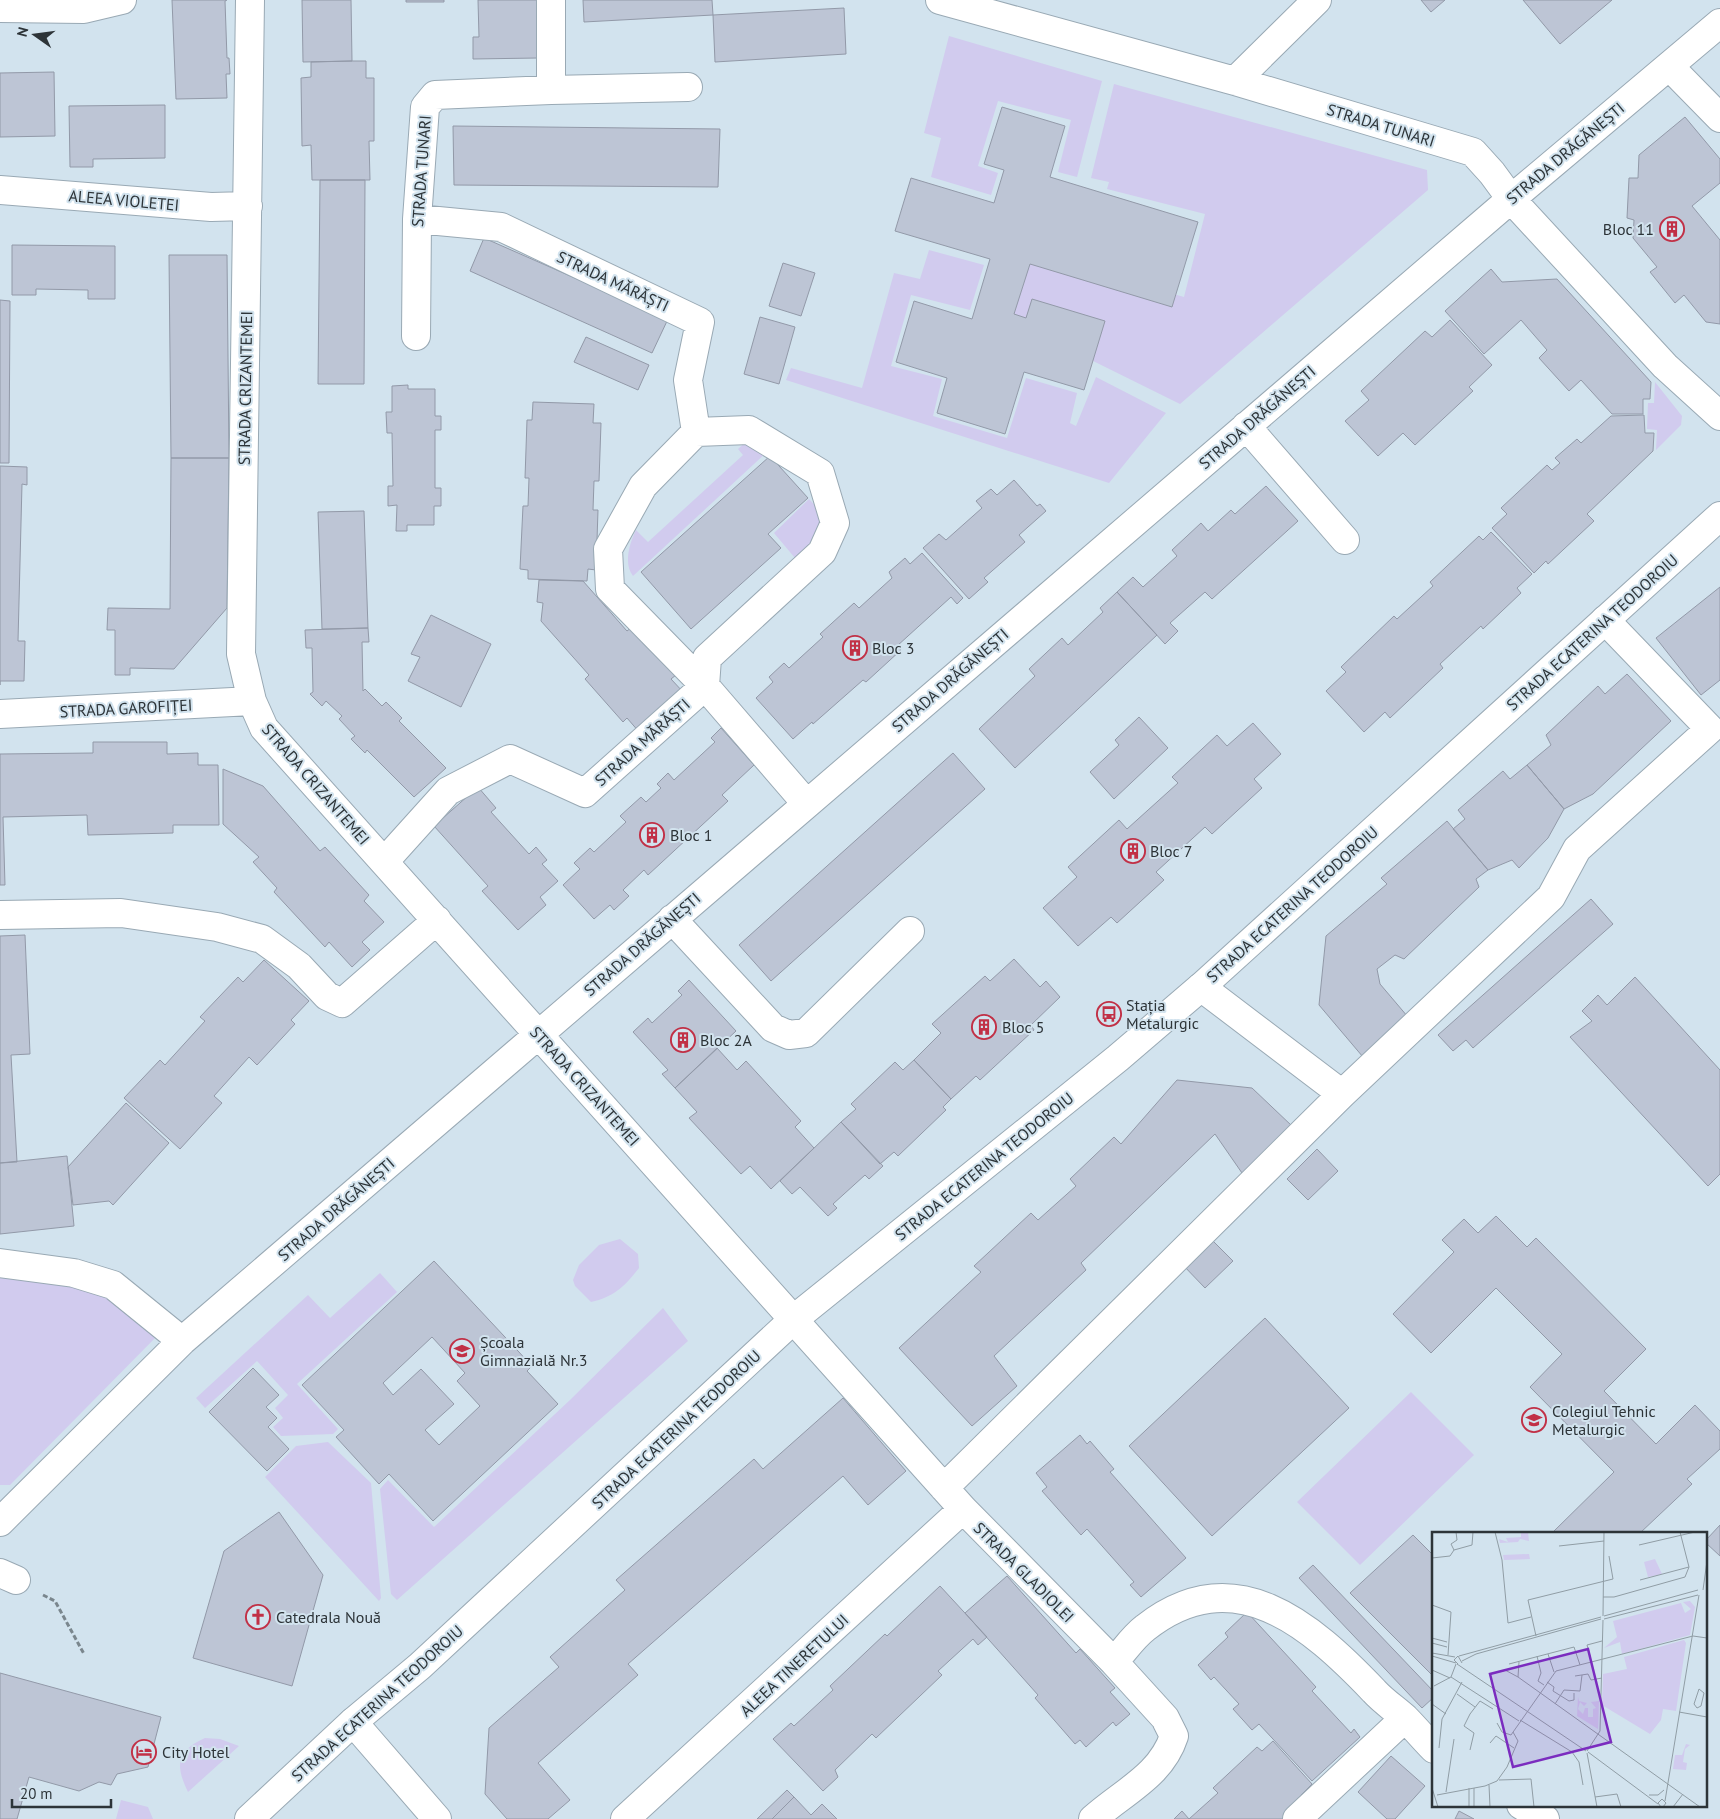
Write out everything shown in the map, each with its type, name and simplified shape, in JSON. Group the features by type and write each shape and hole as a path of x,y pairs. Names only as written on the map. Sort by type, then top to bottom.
{"street":[{"path":"0,8 84,9 122,0"},
{"name":"STRADA CRIZANTEMEI","path":"250,0 241,654 252,701 264,728 794,1319"},
{"path":"551,90 552,0"},
{"name":"STRADA TUNARI","path":"940,0 1235,81 1473,152 1492,173 1511,199 1665,366 1720,416"},
{"path":"1235,81 1317,0"},
{"name":"STRADA DRĂGĂNEȘTI","path":"0,1522 182,1341 806,803 1511,199 1720,23"},
{"path":"1669,66 1720,118"},
{"name":"STRADA TUNARI","path":"416,336 417,219 425,107 435,95 688,87"},
{"name":"ALEEA VIOLETEI","path":"0,190 211,207 248,206"},
{"name":"STRADA MĂRĂȘTI","path":"417,219 501,228 700,322 688,380 696,432"},
{"path":"1246,426 1345,540"},
{"name":"STRADA MĂRĂȘTI","path":"384,862 448,791 510,759 585,794 705,686 707,658 822,552 835,523 820,473 749,430 696,432 643,486 608,549 610,589 705,686 806,803"},
{"name":"STRADA ECATERINA TEODOROIU","path":"249,1819 353,1722 420,1666 794,1319 1118,1058 1201,987 1720,516"},
{"path":"944,1488 1342,1094 1551,897 1577,849 1715,728 1605,620"},
{"name":"STRADA GAROFIȚEI","path":"0,714 252,701"},
{"path":"0,915 121,913 217,927 262,939 299,966 327,996 342,1003 437,920"},
{"path":"672,919 773,1028 790,1035 806,1033 910,931"},
{"path":"1201,987 1342,1094"},
{"path":"0,1263 74,1273 105,1282 113,1286 182,1341"},
{"name":"STRADA GLADIOLEI","path":"794,1319 963,1509 1114,1662 1165,1718 1174,1736 1168,1753 1156,1769 1093,1819"},
{"name":"ALEEA TINERETULUI","path":"625,1819 963,1509"},
{"path":"1114,1662 1144,1628 1191,1602 1211,1598 1233,1599 1263,1605 1292,1619 1349,1664 1432,1747"},
{"path":"1298,1819 1405,1718"},
{"path":"353,1722 437,1819"},
{"path":"1522,1806 1545,1819"}],"path":[{"path":"8,1576 55,1601 84,1654"}],"shaded area":[{"path":"949,36 1102,81 1077,177 1058,172 1071,120 998,101 978,166 998,173 991,195 931,177 941,138 924,133"},
{"path":"1114,84 1427,170 1428,190 1180,404 1087,358 1031,323 1010,317 1030,253 1184,297 1205,214 1107,189 1109,182 1091,178"},
{"path":"929,250 984,265 970,310 911,295 891,366 942,379 933,416 1007,438 1026,378 1077,393 1070,423 1076,426 1096,377 1166,413 1109,483 786,380 791,368 862,388 894,273 920,279"},
{"path":"1655,382 1682,416 1681,425 1656,450 1657,430 1647,429 1648,403 1654,403"},
{"path":"751,437 766,453 633,576 628,565 628,559 636,530 648,542 743,455 738,449"},
{"path":"809,499 822,513 819,545 800,564 774,533"},
{"path":"620,1239 638,1254 639,1268 613,1294 591,1302 575,1286 573,1280 579,1265 599,1245"},
{"path":"380,1273 397,1292 297,1384 338,1429 333,1434 281,1436 273,1427 283,1418 275,1408 288,1395 257,1361 205,1408 196,1398 308,1295 330,1318"},
{"path":"0,1274 36,1274 111,1295 159,1334 10,1485 0,1485"},
{"path":"663,1308 688,1341 397,1600 391,1594 380,1489 388,1480 434,1527 570,1400"},
{"path":"1411,1392 1474,1455 1360,1565 1297,1502"},
{"path":"328,1442 371,1483 381,1598 379,1601 265,1477 296,1446"},
{"path":"205,1738 220,1739 239,1746 188,1792 181,1774 181,1760 188,1748"},
{"path":"121,1800 148,1807 153,1819 116,1819"}],"building":[{"path":"172,0 227,0 225,1 227,58 229,58 230,74 226,74 227,98 176,99"},
{"path":"302,0 351,0 352,61 303,62"},
{"path":"406,0 444,0 444,2 406,2"},
{"path":"478,0 538,0 538,58 473,59 473,37 479,37"},
{"path":"583,0 712,0 713,15 584,22"},
{"path":"1421,0 1445,0 1431,12"},
{"path":"1523,0 1612,0 1560,44"},
{"path":"844,8 846,54 715,62 713,15"},
{"path":"366,61 366,78 374,78 374,141 369,141 370,180 312,180 311,145 302,146 301,78 311,77 311,62"},
{"path":"54,72 55,136 0,137 0,73"},
{"path":"165,105 165,158 93,159 93,167 70,167 69,106"},
{"path":"1002,107 1065,126 1050,177 1198,222 1172,307 1030,264 1014,314 1026,318 1032,299 1105,321 1084,390 1024,372 1005,434 937,413 947,378 896,362 914,301 972,319 990,259 895,231 911,178 994,203 1004,170 984,164"},
{"name":"Bloc 11","path":"1685,117 1720,159 1720,183 1692,206 1720,240 1720,324 1706,322 1684,295 1675,303 1650,272 1657,267 1633,238 1634,220 1627,218 1629,178 1638,178 1639,155"},
{"path":"453,126 720,129 718,187 454,185"},
{"path":"320,180 365,180 364,384 318,384"},
{"path":"484,238 668,319 652,353 470,271"},
{"path":"12,245 115,246 115,299 88,299 88,290 36,289 36,295 12,295"},
{"path":"169,255 227,255 229,458 171,458"},
{"path":"783,263 815,273 801,316 769,306"},
{"path":"1491,269 1502,282 1557,279 1651,382 1650,399 1643,399 1643,414 1612,414 1581,380 1569,391 1539,358 1547,350 1521,320 1484,354 1445,311"},
{"path":"0,300 10,301 9,463 0,463"},
{"path":"760,317 795,327 779,384 744,374"},
{"path":"1450,320 1492,365 1469,387 1473,391 1415,445 1403,433 1378,456 1345,421 1369,400 1361,391 1425,331 1432,337"},
{"path":"586,337 649,365 638,390 574,362"},
{"path":"408,385 408,389 435,389 435,416 441,416 441,430 435,430 435,488 441,488 441,506 434,506 434,525 407,525 407,531 396,531 397,505 388,506 388,486 393,486 392,433 387,433 386,412 392,412 392,386"},
{"path":"533,402 594,404 593,423 601,423 599,481 594,481 593,510 598,510 596,570 588,569 587,581 528,579 528,570 520,569 523,506 528,506 529,478 525,478 527,420 532,420"},
{"path":"1644,415 1645,433 1654,433 1653,451 1587,514 1594,521 1548,564 1546,561 1534,573 1492,528 1507,514 1501,508 1547,465 1552,470 1560,463 1555,458 1577,439 1581,443 1611,416"},
{"path":"770,456 808,498 768,534 781,548 691,629 641,572"},
{"path":"171,458 229,458 227,608 174,669 130,668 130,675 115,675 115,630 107,630 108,608 170,609"},
{"path":"0,466 27,467 27,485 22,484 18,641 25,641 24,681 0,681"},
{"path":"1014,480 1037,506 1040,504 1046,511 1019,535 1025,542 984,578 988,582 969,599 923,548 939,534 946,540 982,508 976,501 991,489 997,495"},
{"path":"1266,486 1298,521 1212,599 1205,592 1170,623 1178,631 1165,644 1117,592 1133,577 1143,587 1177,556 1172,550 1201,523 1208,531 1231,510 1235,514"},
{"path":"364,511 368,628 322,629 318,512"},
{"path":"1491,532 1532,574 1517,588 1521,593 1483,629 1481,626 1440,664 1443,668 1390,718 1385,712 1364,732 1326,691 1346,672 1341,667 1394,616 1397,619 1433,586 1430,582 1479,536 1483,540"},
{"name":"Bloc 3","path":"922,553 963,598 957,604 951,597 897,646 901,650 866,682 863,680 793,739 756,698 773,682 769,677 784,663 789,668 823,637 820,634 854,603 859,608 892,578 889,572 905,558 910,564"},
{"path":"539,580 583,581 627,631 632,627 676,675 671,679 684,693 640,733 627,718 623,722 585,679 589,675 541,621 543,603 537,602"},
{"path":"1720,587 1720,680 1701,695 1656,638"},
{"path":"1117,592 1157,635 1015,768 979,729 1035,676 1029,669 1062,638 1068,645 1103,612 1100,608"},
{"path":"431,615 491,644 461,707 408,681 420,657 411,654"},
{"path":"368,628 369,642 362,642 363,691 365,689 382,706 386,702 402,718 399,721 446,768 414,797 367,750 365,753 351,739 355,736 339,719 342,716 326,701 322,706 310,694 313,692 312,648 306,648 305,630"},
{"path":"1627,674 1671,721 1593,794 1564,809 1527,765 1551,745 1546,735 1598,686 1605,694"},
{"path":"1139,717 1168,748 1114,799 1090,772 1119,745 1115,740"},
{"name":"Bloc 7","path":"1253,723 1281,754 1254,779 1262,788 1212,834 1205,827 1156,872 1164,880 1117,923 1111,917 1078,946 1043,908 1077,877 1068,867 1119,820 1127,829 1178,783 1172,777 1217,735 1227,746"},
{"name":"Bloc 1","path":"721,728 754,765 722,795 728,801 648,875 644,870 623,890 629,896 614,910 610,905 594,919 563,885 580,869 574,863 590,848 594,852 626,822 620,816 641,797 646,802 661,788 657,784 668,773 674,780 715,742 711,738"},
{"path":"93,742 167,742 167,754 198,753 198,765 218,765 219,825 173,825 173,833 88,835 87,815 3,817 5,885 0,885 0,754 93,753"},
{"path":"953,753 985,789 771,981 739,945"},
{"path":"1527,765 1564,809 1548,838 1519,868 1512,860 1488,870 1453,829 1465,819 1458,810 1503,771 1510,779"},
{"path":"223,769 263,786 320,851 325,847 369,895 364,901 384,922 362,942 370,950 352,967 329,942 325,947 274,892 277,888 253,862 259,857 223,824"},
{"path":"478,787 496,808 491,812 529,854 536,847 547,860 542,864 558,881 540,897 546,905 518,930 482,891 488,886 434,826"},
{"path":"1447,821 1488,870 1476,879 1479,887 1404,959 1395,955 1377,969 1380,984 1408,1017 1363,1057 1319,1005 1326,936 1387,884 1381,878"},
{"path":"1591,899 1613,924 1473,1048 1466,1040 1453,1051 1438,1035"},
{"path":"25,935 30,1054 11,1055 17,1162 0,1163 0,936"},
{"name":"Bloc 5","path":"1014,959 1040,987 1046,981 1060,997 1031,1025 1034,1030 980,1080 976,1076 951,1099 914,1060 941,1033 932,1024 985,976 990,981"},
{"path":"264,960 309,1001 291,1020 295,1024 257,1065 249,1057 214,1096 222,1103 180,1149 124,1098 160,1060 165,1065 205,1021 200,1017 238,977 243,982"},
{"path":"1635,977 1720,1070 1720,1174 1708,1186 1570,1037 1592,1021 1582,1011 1598,995 1607,1005"},
{"name":"Bloc 2A","path":"689,980 736,1031 675,1088 662,1074 668,1070 633,1032 648,1018 652,1023 682,995 678,991"},
{"path":"717,1048 737,1070 746,1061 801,1121 795,1127 814,1148 771,1189 750,1166 741,1174 689,1118 697,1112 675,1088"},
{"path":"914,1060 951,1099 943,1107 946,1110 898,1156 894,1152 880,1164 841,1122 856,1109 851,1104 895,1062 903,1070"},
{"path":"1177,1080 1252,1088 1292,1126 1242,1173 1215,1134 1081,1263 1086,1270 994,1356 1017,1386 972,1426 899,1348 981,1272 974,1266 1031,1213 1038,1220 1076,1186 1070,1179 1114,1137 1121,1144"},
{"path":"126,1103 169,1143 113,1205 109,1201 73,1205 68,1167"},
{"path":"841,1122 883,1166 869,1179 865,1175 833,1204 837,1208 828,1216 800,1187 792,1194 780,1181"},
{"path":"1317,1149 1338,1171 1308,1200 1287,1179"},
{"path":"67,1156 74,1226 0,1234 0,1163"},
{"path":"1496,1216 1527,1247 1536,1238 1646,1349 1604,1391 1656,1444 1695,1405 1720,1431 1720,1449 1687,1479 1692,1484 1641,1532 1553,1532 1614,1472 1530,1387 1562,1354 1496,1288 1431,1353 1393,1314 1454,1252 1442,1240 1464,1219 1478,1233"},
{"path":"1208,1236 1233,1261 1205,1288 1181,1263"},
{"path":"434,1261 532,1366 527,1371 558,1404 433,1521 389,1474 379,1484 336,1437 344,1430 302,1385","holes":["432,1337 465,1373 457,1381 480,1406 439,1445 425,1430 454,1404 421,1369 393,1395 383,1383"]},
{"path":"1265,1318 1349,1408 1212,1536 1129,1446"},
{"path":"253,1368 279,1395 266,1407 277,1418 268,1427 289,1449 267,1471 209,1412"},
{"path":"843,1398 906,1471 868,1505 843,1476 628,1664 638,1675 538,1763 570,1800 548,1819 507,1819 485,1794 489,1728 559,1667 550,1657 625,1590 616,1580 754,1459 763,1469"},
{"path":"1080,1435 1087,1444 1090,1441 1114,1469 1110,1472 1186,1558 1141,1597 1130,1585 1134,1582 1087,1529 1081,1535 1042,1491 1047,1487 1036,1473"},
{"name":"Catedrala Nouă","path":"279,1512 323,1575 292,1686 193,1658 224,1551"},
{"path":"1720,1525 1720,1556 1708,1545 1708,1538"},
{"path":"1413,1535 1432,1554 1432,1675 1350,1593"},
{"path":"1313,1565 1432,1690 1432,1699 1422,1708 1299,1578"},
{"path":"1007,1576 1076,1653 1080,1649 1115,1688 1110,1692 1130,1714 1116,1726 1113,1722 1086,1747 1080,1740 1075,1744 1035,1698 1038,1695 965,1613"},
{"path":"940,1586 987,1637 978,1645 973,1639 938,1671 942,1675 876,1738 872,1734 835,1770 838,1777 823,1791 773,1739 791,1723 794,1726 833,1690 830,1686"},
{"path":"1247,1612 1316,1687 1312,1691 1351,1733 1354,1729 1360,1737 1312,1781 1259,1724 1252,1730 1233,1709 1239,1704 1214,1677 1211,1680 1198,1665 1228,1637 1225,1633"},
{"name":"City Hotel","path":"0,1673 161,1717 148,1767 117,1774 111,1785 99,1782 79,1791 29,1777 17,1819 0,1819"},
{"path":"1273,1741 1312,1784 1301,1795 1304,1799 1283,1819 1189,1819 1218,1793 1213,1788 1257,1747 1262,1751"},
{"path":"1391,1756 1425,1786 1395,1819 1387,1819 1358,1792"},
{"path":"787,1790 794,1797 772,1819 757,1819"},
{"path":"794,1797 811,1815 822,1804 837,1819 772,1819"},
{"path":"1182,1811 1189,1819 1174,1819"},
{"path":"1459,1811 1474,1819 1455,1819"}],"place":[{"name":"Bloc 11","path":"1672,229"},
{"name":"Bloc 3","path":"855,648"},
{"name":"Bloc 1","path":"652,835"},
{"name":"Bloc 7","path":"1133,851"},
{"name":"Stația Metalurgic","path":"1109,1014"},
{"name":"Bloc 5","path":"984,1027"},
{"name":"Bloc 2A","path":"683,1040"},
{"name":"Școala Gimnazială Nr.3","path":"462,1351"},
{"name":"Colegiul Tehnic Metalurgic","path":"1534,1420"},
{"name":"Catedrala Nouă","path":"258,1617"},
{"name":"City Hotel","path":"144,1752"}]}
